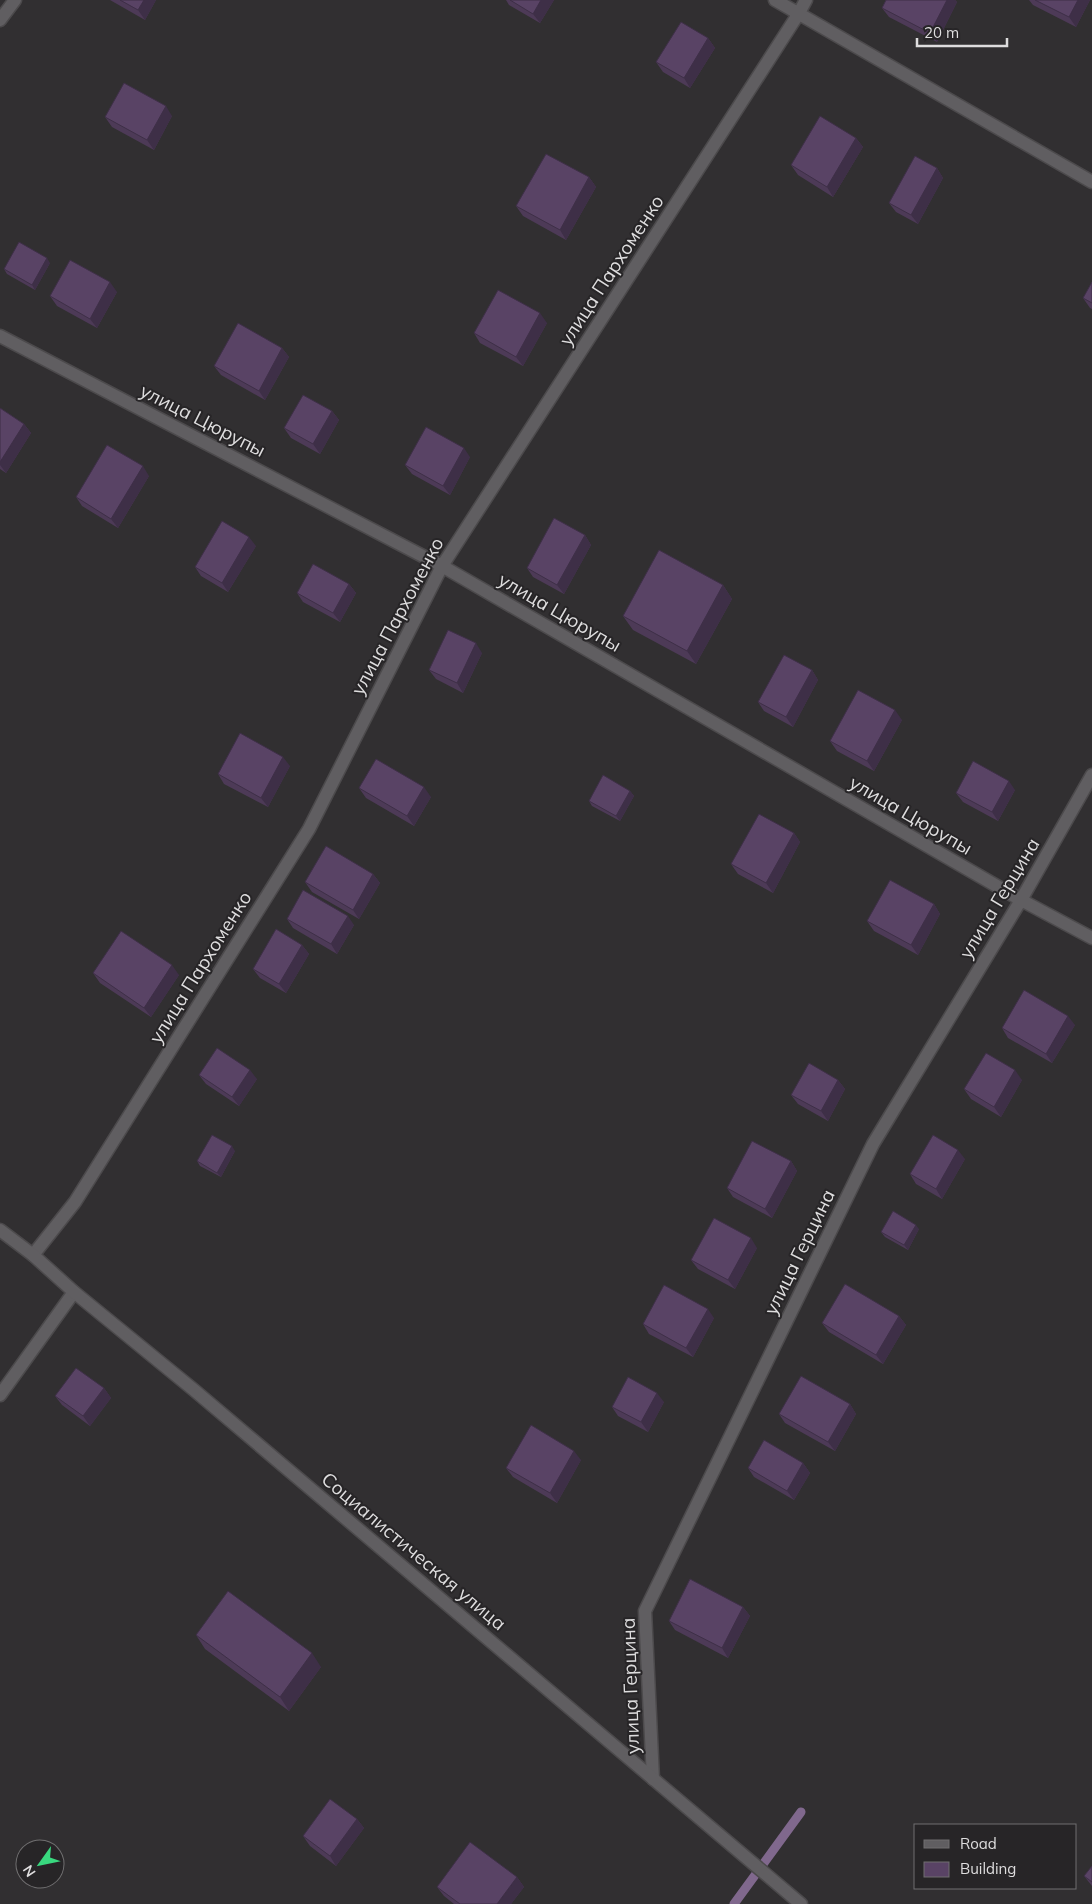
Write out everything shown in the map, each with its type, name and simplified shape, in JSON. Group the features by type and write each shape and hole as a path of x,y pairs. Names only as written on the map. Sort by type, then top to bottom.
{"street":[{"path":"0,20 15,0"},
{"path":"775,0 1092,182"},
{"name":"улица Пархоменко","path":"33,1255 75,1202 309,829 442,566 806,0"},
{"name":"улица Цюрупы","path":"0,336 442,566 1021,900 1092,938"},
{"name":"улица Герцина","path":"653,1779 644,1611 873,1144 1021,900 1092,775"},
{"name":"Социалистическая улица","path":"0,1230 33,1255 74,1292 194,1390 798,1901"},
{"path":"0,1395 74,1292"}],"building":[{"path":"120,0 144,0 138,10"},
{"path":"510,0 541,0 533,14"},
{"path":"886,0 947,0 930,33 882,8"},
{"path":"1035,0 1078,0 1069,17"},
{"path":"681,22 708,38 684,78 656,62"},
{"path":"124,83 166,106 147,140 105,117"},
{"path":"820,116 856,138 827,187 791,165"},
{"path":"546,154 589,177 560,230 516,206"},
{"path":"915,156 937,168 911,215 889,203"},
{"path":"19,242 47,258 32,285 4,269"},
{"path":"70,260 110,282 90,319 50,296"},
{"path":"1092,282 1092,303 1083,298"},
{"path":"498,290 540,313 516,357 474,333"},
{"path":"238,323 282,348 259,391 214,366"},
{"path":"303,395 332,411 313,444 284,428"},
{"path":"0,408 24,424 0,462"},
{"path":"426,427 464,448 443,486 405,465"},
{"path":"107,445 143,466 111,519 76,497"},
{"path":"554,518 585,535 557,585 527,568"},
{"path":"222,521 249,537 222,583 195,567"},
{"path":"659,550 723,585 687,651 623,616"},
{"path":"313,564 349,584 333,613 297,593"},
{"path":"448,630 476,643 457,683 429,670"},
{"path":"784,655 812,670 786,717 758,702"},
{"path":"858,690 895,710 867,761 830,741"},
{"path":"240,733 283,757 261,798 218,774"},
{"path":"376,759 424,787 407,816 359,788"},
{"path":"973,761 1009,781 992,812 956,793"},
{"path":"603,775 630,791 616,816 589,801"},
{"path":"759,814 794,833 766,883 731,864"},
{"path":"326,846 373,874 353,910 305,882"},
{"path":"890,880 934,904 911,945 867,921"},
{"path":"303,890 348,916 331,944 287,919"},
{"path":"276,929 302,945 279,984 253,969"},
{"path":"121,931 172,965 144,1008 93,973"},
{"path":"1024,990 1068,1016 1046,1054 1002,1028"},
{"path":"217,1048 250,1070 232,1097 199,1075"},
{"path":"986,1053 1015,1070 994,1107 964,1089"},
{"path":"809,1063 838,1080 821,1111 791,1095"},
{"path":"212,1135 232,1146 217,1173 197,1161"},
{"path":"933,1135 958,1150 936,1189 910,1174"},
{"path":"752,1141 791,1161 765,1209 727,1188"},
{"path":"893,1211 916,1225 904,1245 881,1232"},
{"path":"714,1218 751,1238 728,1280 691,1260"},
{"path":"845,1284 899,1316 876,1355 822,1323"},
{"path":"664,1285 708,1309 686,1348 643,1324"},
{"path":"76,1368 104,1388 83,1416 55,1396"},
{"path":"801,1376 850,1404 828,1442 779,1414"},
{"path":"628,1377 657,1393 641,1422 612,1407"},
{"path":"531,1425 574,1451 550,1493 506,1468"},
{"path":"764,1440 803,1463 787,1491 748,1468"},
{"path":"690,1579 743,1607 722,1648 669,1621"},
{"path":"228,1591 312,1653 280,1697 196,1635"},
{"path":"330,1799 357,1819 330,1856 303,1836"},
{"path":"470,1842 517,1877 497,1904 460,1904 437,1887"},
{"path":"1092,1866 1092,1882 1084,1876"}],"waterway":[{"path":"734,1904 801,1812"}]}
